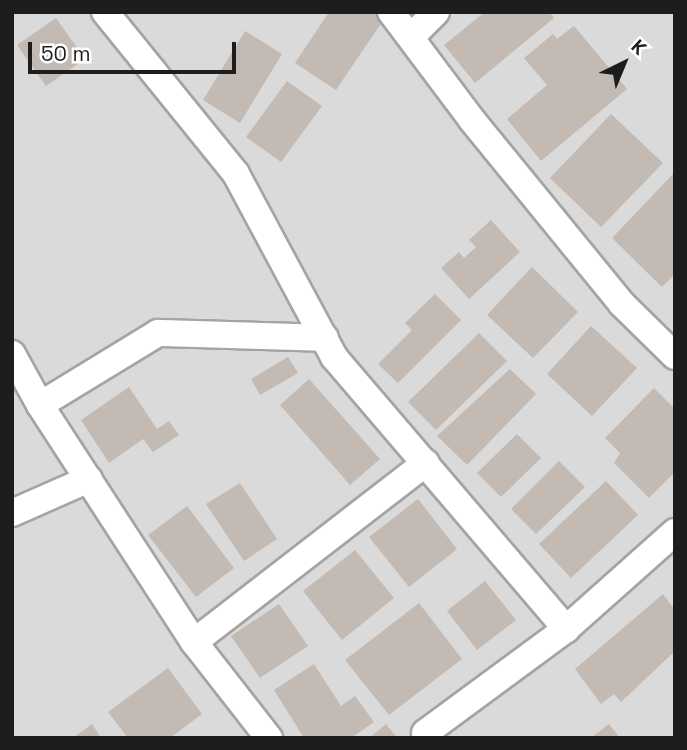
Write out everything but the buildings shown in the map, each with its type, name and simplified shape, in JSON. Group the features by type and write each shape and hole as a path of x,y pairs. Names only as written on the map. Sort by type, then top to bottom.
{"street":[{"path":"105,12 236,173 334,357 566,629"},
{"path":"391,12 412,36 472,120 622,304 675,356"},
{"path":"412,36 436,12"},
{"path":"40,405 158,333 325,338"},
{"path":"12,354 40,405 194,642 269,738"},
{"path":"194,642 426,463"},
{"path":"12,513 89,479"},
{"path":"425,733 566,629 675,532"}],"shaded area":[{"path":"12,12 675,12 675,738 12,738"}]}
